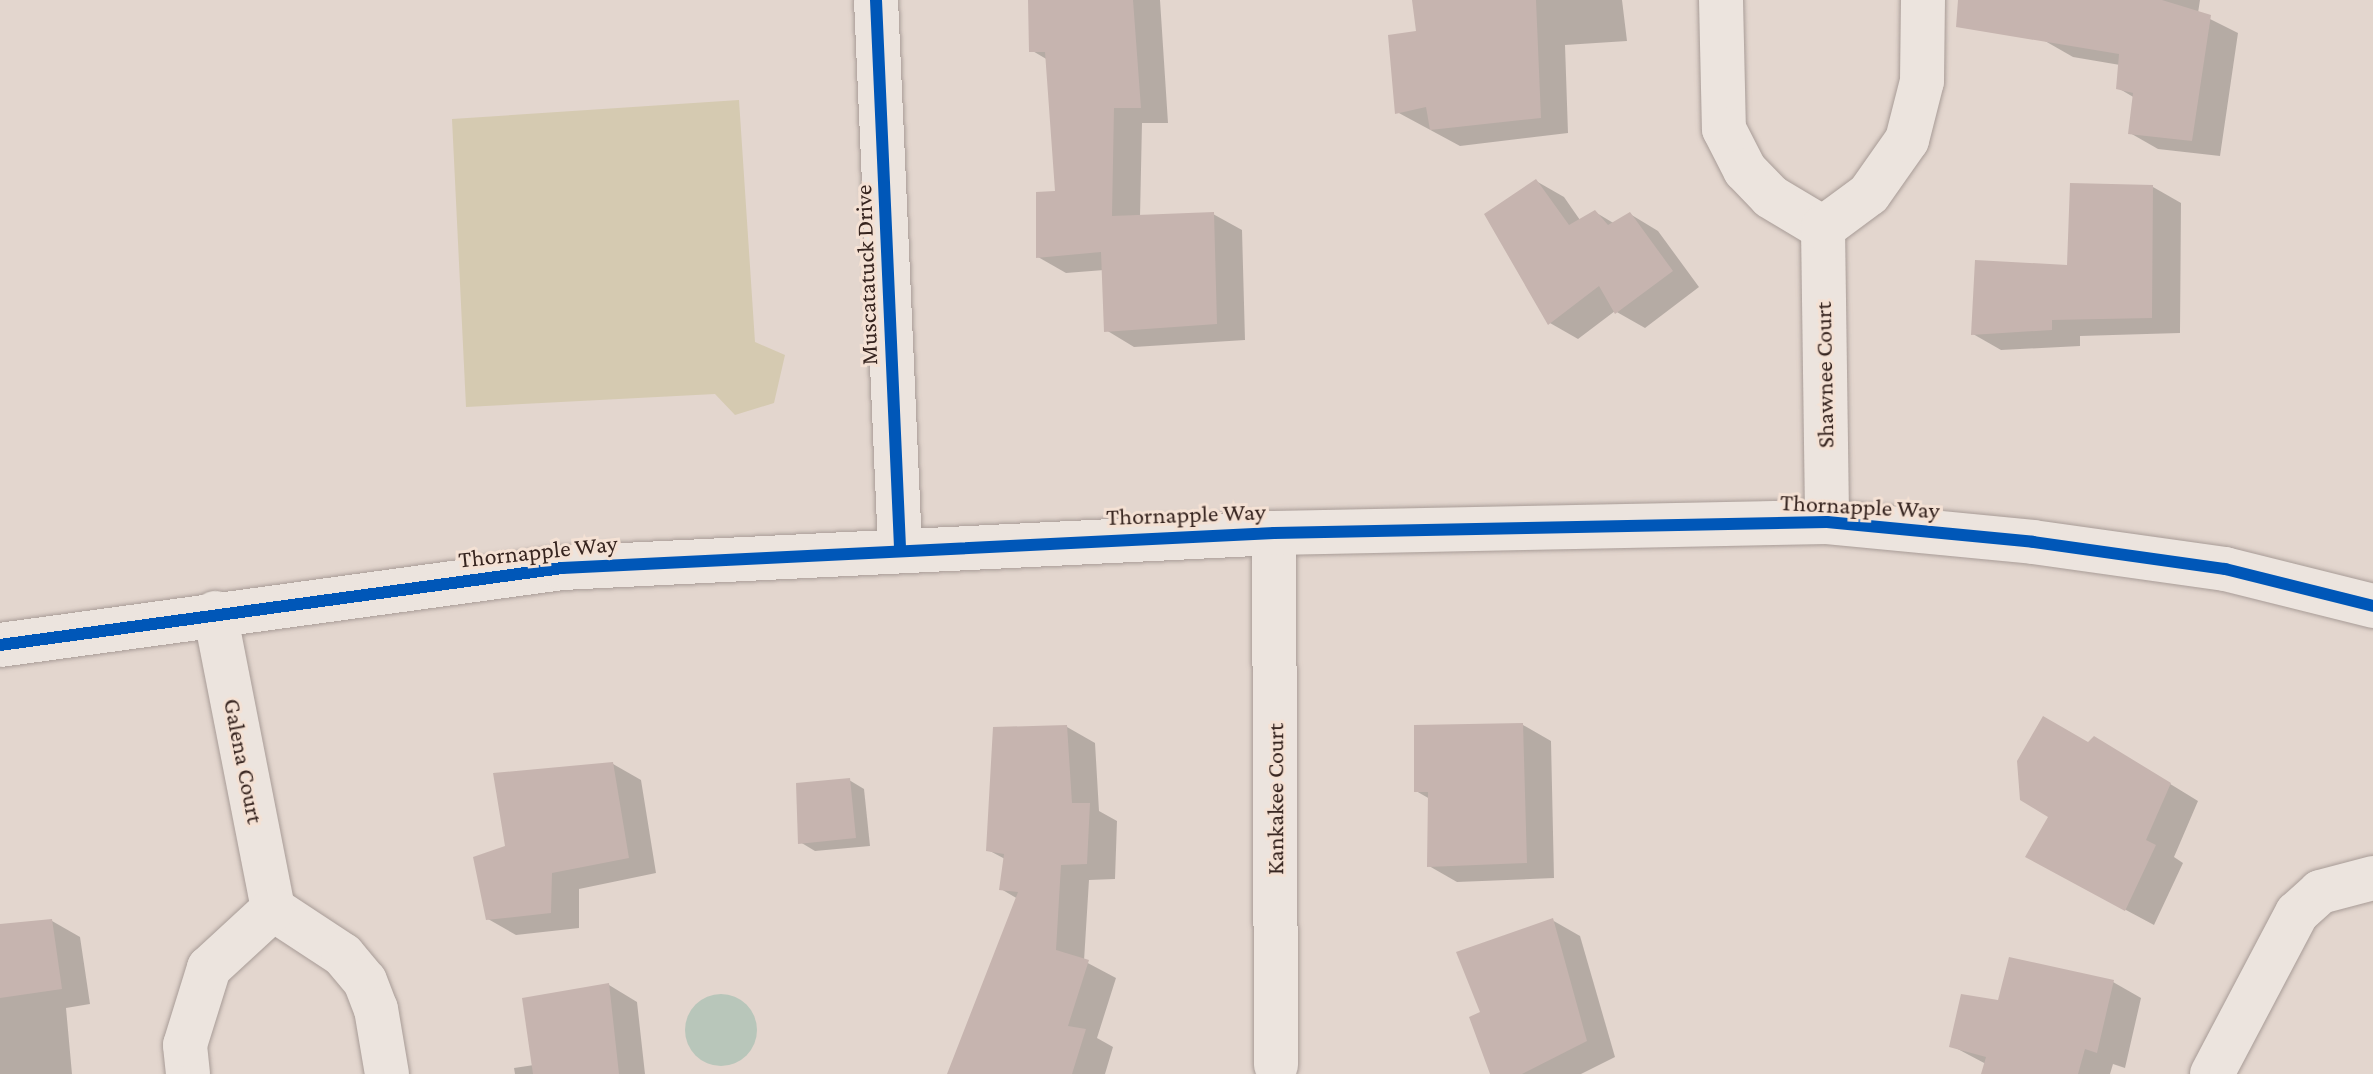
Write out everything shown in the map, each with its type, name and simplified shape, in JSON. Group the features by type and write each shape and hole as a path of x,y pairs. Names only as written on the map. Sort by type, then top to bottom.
{"street":[{"name":"Muscatatuck Drive","path":"876,0 900,547"},
{"path":"1721,0 1724,129 1745,170 1771,197 1823,228 1869,194 1907,140 1922,81 1923,0"},
{"name":"Shawnee Court","path":"1823,228 1827,522"},
{"name":"Thornapple Way","path":"0,645 215,613 562,568 900,547 1274,533 1827,522 2033,542 2225,569 2373,606"},
{"name":"Kankakee Court","path":"1274,533 1278,1071"},
{"name":"Galena Court","path":"215,613 273,909"},
{"path":"2212,1074 2297,913 2320,892 2373,878"},
{"path":"188,1074 185,1045 209,968 273,909 343,955 365,981 376,1009 387,1074"}],"shaded area":[{"path":"739,100 755,342 785,355 774,403 735,415 715,394 466,407 452,119"},
{"path":"728,994 747,1004 755,1016 755,1044 747,1056 735,1064 714,1066 695,1056 687,1044 685,1023 695,1004 707,996"}],"building":[{"path":"1028,0 1133,0 1141,108 1114,108 1112,216 1214,212 1217,324 1104,332 1101,252 1036,258 1036,192 1055,191 1045,52 1029,52"},
{"path":"1412,0 1536,0 1541,118 1430,130 1426,107 1395,114 1388,35 1416,31"},
{"path":"1958,0 2162,0 2211,15 2192,141 2128,134 2133,93 2116,89 2119,54 1956,27"},
{"path":"1536,179 1569,225 1595,210 1608,225 1630,212 1673,271 1615,314 1599,286 1548,325 1484,214"},
{"path":"2070,183 2153,185 2152,318 2052,320 2052,330 1971,335 1975,260 2067,265"},
{"path":"2043,716 2088,742 2094,736 2171,783 2146,840 2156,845 2125,911 2025,857 2048,817 2020,800 2017,761"},
{"path":"1523,723 1527,863 1427,867 1428,792 1414,792 1414,725"},
{"path":"1067,725 1072,803 1090,803 1087,864 1061,865 1056,950 1089,960 1068,1026 1086,1029 1072,1074 947,1074 1018,892 999,890 1004,854 986,851 993,727"},
{"path":"613,762 629,858 552,873 551,913 486,920 473,857 505,846 493,773"},
{"path":"850,778 856,838 798,844 796,783"},
{"path":"1553,918 1587,1041 1522,1074 1490,1074 1469,1017 1480,1012 1456,952"},
{"path":"52,919 62,989 0,998 0,924"},
{"path":"2009,957 2114,980 2097,1053 2085,1049 2078,1074 1981,1074 1986,1057 1949,1047 1961,994 1998,1000"},
{"path":"609,983 619,1074 533,1074 522,998"}],"cycle path":[{"path":"876,0 900,547"},
{"path":"0,645 562,568 1274,533 1827,522 2033,542 2225,569 2373,606"}]}
